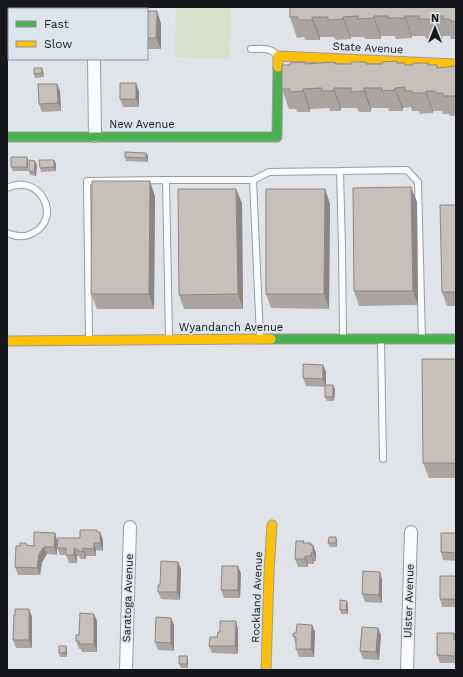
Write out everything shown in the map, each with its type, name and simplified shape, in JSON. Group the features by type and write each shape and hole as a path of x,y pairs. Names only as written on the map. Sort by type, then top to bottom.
{"street":[{"name":"State Avenue","path":"278,56 456,64"},
{"name":"New Avenue","path":"7,137 277,137 278,56"},
{"path":"94,60 95,136"},
{"name":"Wyandanch Avenue","path":"7,341 169,339 456,340"},
{"name":"Rockland Avenue","path":"266,670 272,524"},
{"name":"Saratoga Avenue","path":"126,670 130,527"},
{"name":"Ulster Avenue","path":"407,670 411,532"}],"lane":[{"path":"251,49 268,49 274,51 278,56"},
{"path":"89,340 88,181 253,180 269,172 407,170 418,182 422,340"},
{"path":"340,171 343,339"},
{"path":"166,180 169,339"},
{"path":"253,180 260,339"},
{"path":"7,188 14,185 23,184 32,186 45,199 47,208 43,225 36,232 29,236 20,237 7,233"},
{"path":"7,336 7,341"},
{"path":"381,339 383,459"}],"green space":[{"path":"176,7 231,7 230,59 175,57"}],"building":[{"path":"290,7 456,7 456,21 443,19 443,16 435,16 435,19 419,19 419,16 388,18 388,16 374,16 374,18 358,19 358,16 328,20 328,17 312,17 312,20 298,20 298,17 290,17"},
{"path":"148,11 157,11 156,38 148,38"},
{"path":"7,25 8,25 8,49"},
{"path":"397,61 397,63 405,63 405,65 413,65 413,63 428,63 428,65 437,65 437,68 456,66 456,96 443,96 443,93 436,93 435,91 426,91 426,93 412,93 412,91 405,91 405,87 395,88 395,90 382,91 382,88 364,88 364,91 351,92 351,88 334,88 334,91 322,91 322,88 303,89 303,91 290,92 290,89 282,89 282,65 290,65 290,63 305,62 305,64 335,62 335,64 351,64 351,62 366,62 366,64 382,64 382,62"},
{"path":"34,68 42,68 42,73 34,74"},
{"path":"120,83 136,83 136,99 120,99"},
{"path":"38,84 57,84 58,103 39,104"},
{"path":"125,152 146,153 146,158 125,157"},
{"path":"11,157 27,157 27,167 11,167"},
{"path":"29,160 35,161 34,172 29,171"},
{"path":"39,160 54,160 54,167 40,168"},
{"path":"92,181 150,181 149,294 91,294"},
{"path":"411,187 413,291 354,291 353,188"},
{"path":"178,189 236,189 238,294 179,295"},
{"path":"266,189 325,189 324,294 266,294"},
{"path":"440,205 456,205 456,292 442,292"},
{"path":"422,359 456,359 456,463 423,463"},
{"path":"303,364 323,365 323,379 303,378"},
{"path":"325,385 333,385 333,397 325,397"},
{"path":"80,530 97,530 97,532 100,532 100,543 94,543 94,549 83,548 83,551 77,551 77,549 74,548 74,555 66,555 66,548 57,548 58,538 80,538"},
{"path":"34,532 55,533 54,547 44,547 39,554 37,568 15,567 16,546 20,546 20,543 26,543 26,545 34,546"},
{"path":"441,533 456,533 456,553 441,552"},
{"path":"329,537 336,537 336,543 328,543"},
{"path":"296,541 304,541 303,543 311,543 310,545 313,545 313,553 311,553 311,556 305,556 305,559 295,559"},
{"path":"161,561 178,562 177,592 158,592 158,585 160,585"},
{"path":"222,566 238,566 238,590 221,590"},
{"path":"363,571 380,572 379,595 362,594"},
{"path":"440,576 456,576 456,599 440,599"},
{"path":"340,600 347,601 346,610 340,610"},
{"path":"15,609 29,609 29,640 13,640"},
{"path":"80,613 94,614 94,644 79,644 79,641 76,641 76,635 79,635"},
{"path":"156,617 171,618 171,643 155,642"},
{"path":"220,621 236,621 235,646 209,646 210,637 217,637 218,632 220,632"},
{"path":"297,624 312,625 311,649 296,649 296,637 293,636 293,633 296,633"},
{"path":"362,627 378,628 376,652 360,651"},
{"path":"437,633 454,633 454,640 456,640 455,656 437,655"},
{"path":"59,646 66,646 66,653 59,653"},
{"path":"179,656 187,656 187,664 179,664"}],"traffic: fast":[{"path":"7,137 277,137 278,67"},
{"path":"271,339 456,339"}],"traffic: slow":[{"path":"278,67 278,56 456,64"},
{"path":"7,341 271,339"},
{"path":"266,670 272,525"}]}
